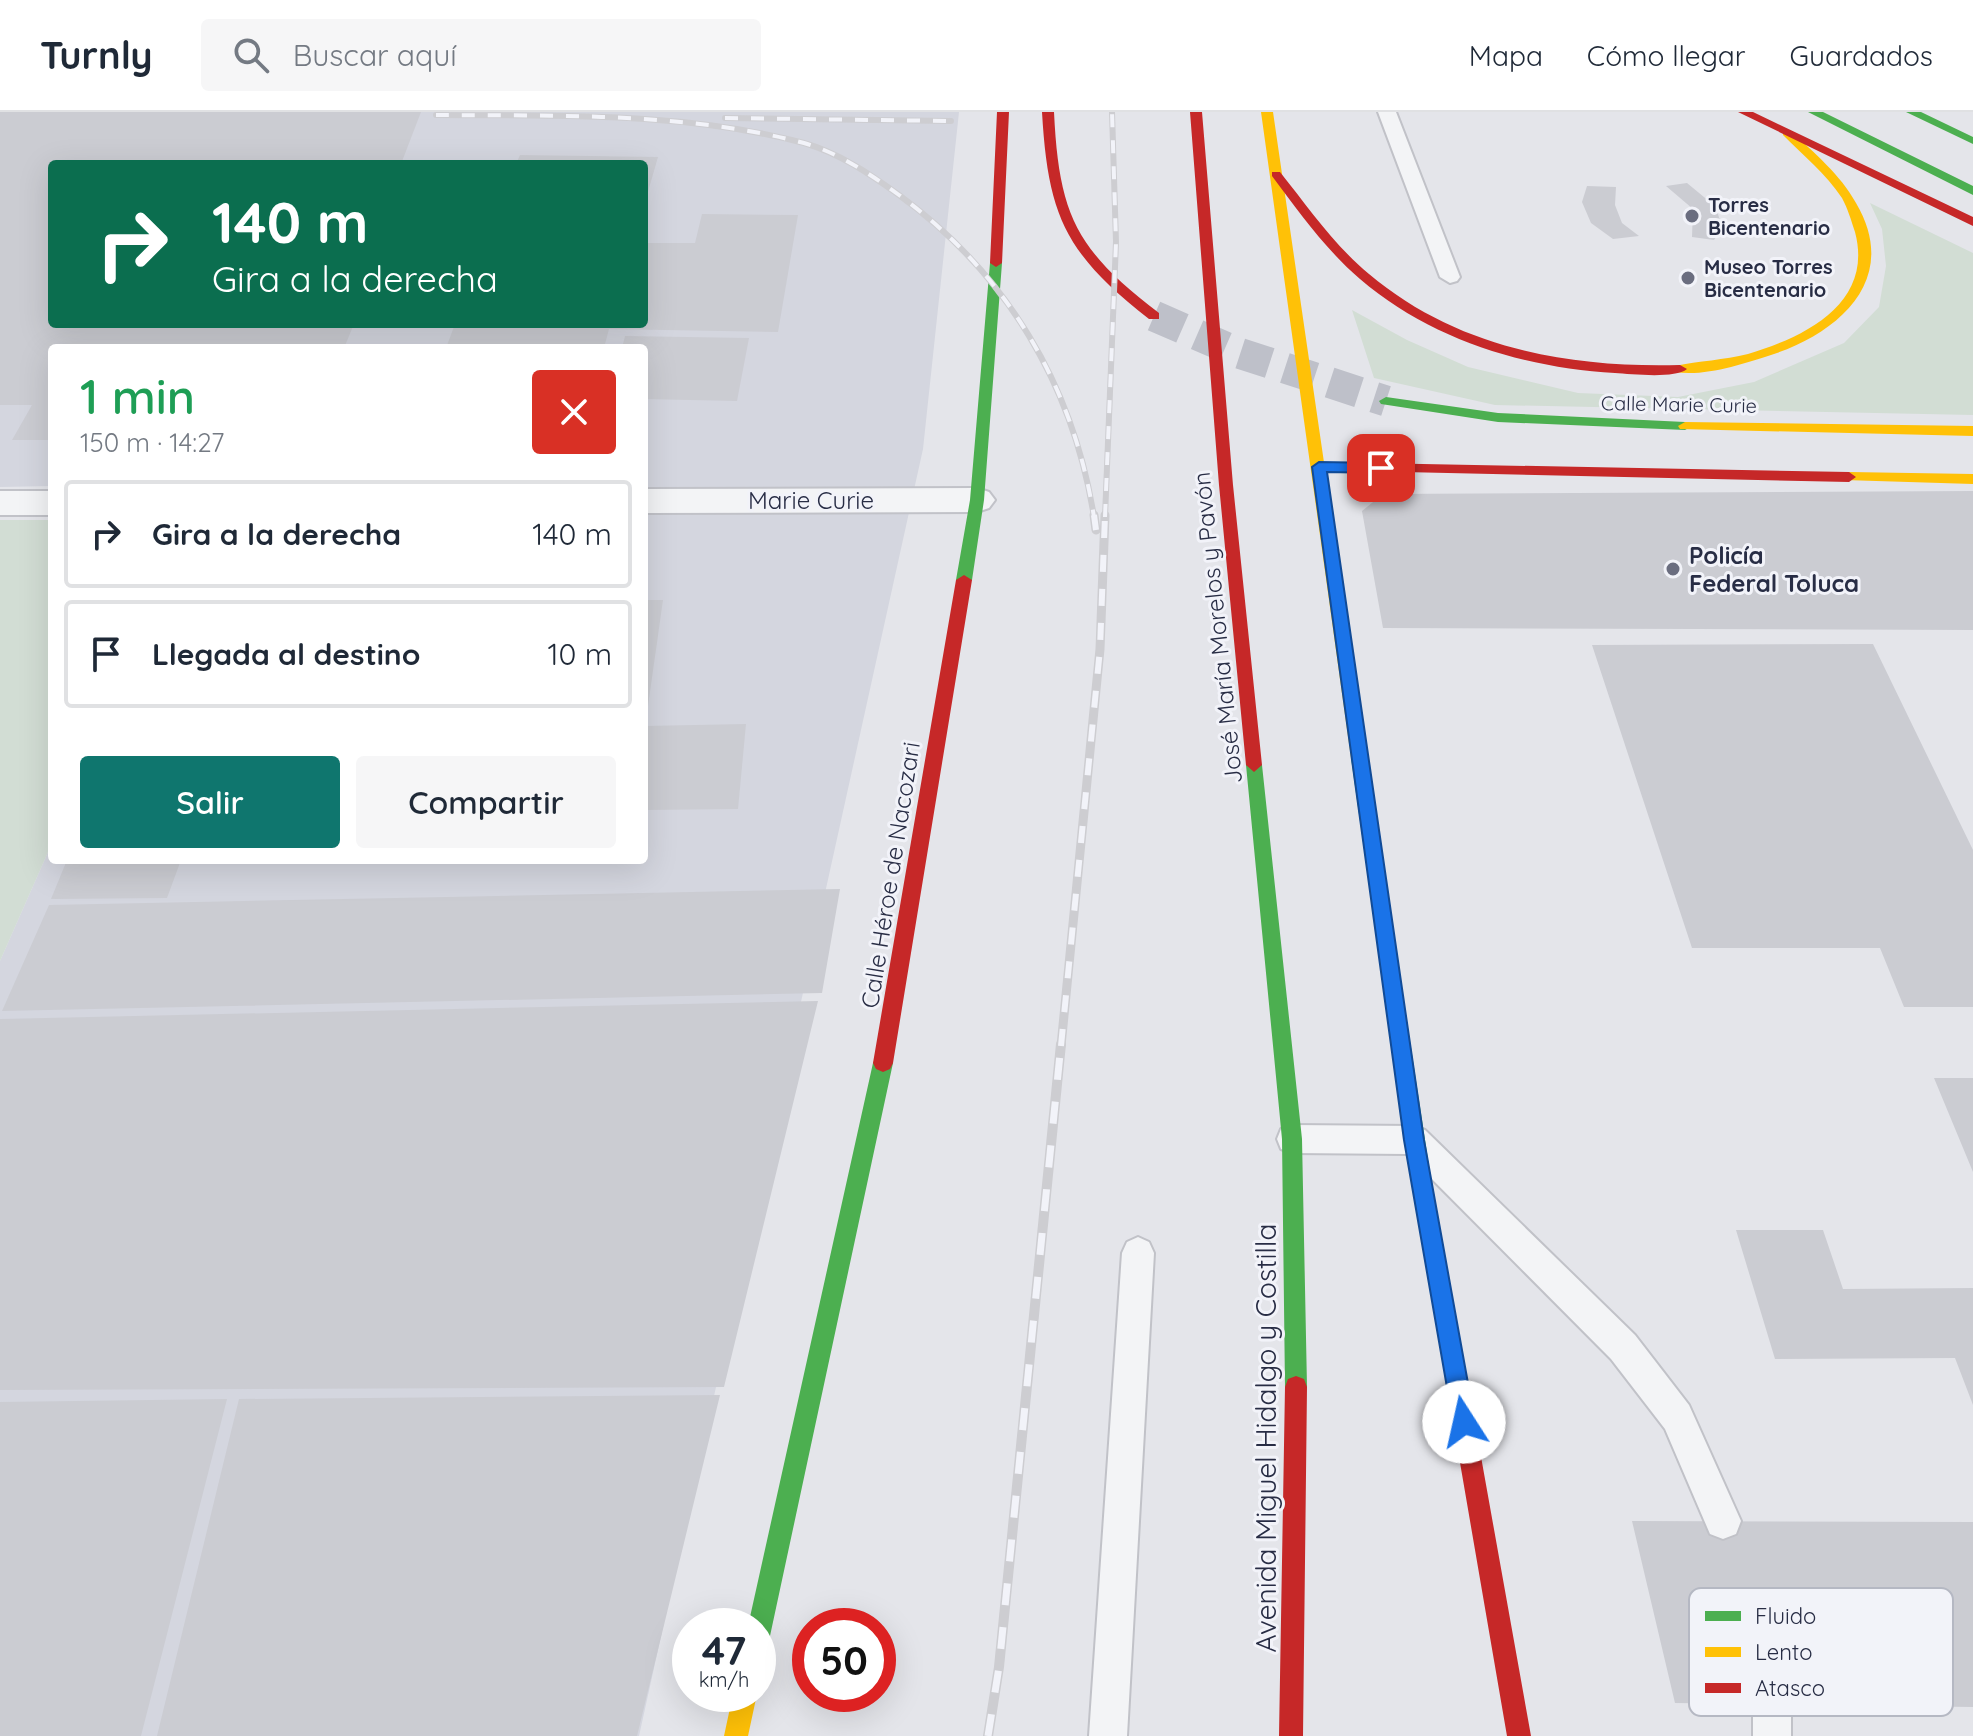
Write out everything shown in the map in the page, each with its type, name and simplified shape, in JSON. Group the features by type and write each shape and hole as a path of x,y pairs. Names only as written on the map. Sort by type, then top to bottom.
{"main road":[{"name":"Calle Héroe de Nacozari","path":"764,1608 877,1102 977,500 996,265 1003,112"},
{"path":"1048,112 1054,201 1067,231 1085,258 1115,289 1154,316"},
{"name":"José María Morelos y Pavón","path":"1196,112 1227,500 1292,1139"},
{"path":"1267,112 1414,1140 1519,1736"},
{"path":"1744,112 1973,222"},
{"path":"1814,112 1973,191"},
{"path":"1912,112 1973,141"},
{"path":"1276,174 1349,263 1400,304 1433,322 1483,342 1552,361 1595,368 1680,370 1732,363 1786,347 1834,318 1851,300 1860,281 1865,260 1864,239 1858,218 1831,177 1787,133"},
{"name":"Calle Marie Curie","path":"1386,401 1442,413 1534,423 1973,431"},
{"path":"1319,467 1973,479"},
{"name":"Avenida Miguel Hidalgo y Costilla","path":"1291,1736 1296,1420 1292,1139"},
{"path":"736,1736 741,1712"}],"street":[{"name":"Marie Curie","path":"648,501 977,500"},
{"path":"0,503 48,503"}],"lane":[{"path":"1387,112 1450,277"},
{"path":"1292,1139 1414,1140 1623,1347 1677,1417 1723,1521"},
{"path":"1108,1736 1138,1253"}],"shaded area":[{"path":"0,112 959,112 923,449 639,1736 0,1736 0,961 48,852 48,864 648,864 648,344 48,344 48,486 0,487"},
{"path":"1870,203 1973,253 1973,415 1495,405 1374,378 1352,310 1407,340 1468,367 1578,393 1678,397 1754,382 1844,343 1879,307 1886,266 1882,229"},
{"path":"0,520 48,520 48,852 0,961"}],"building":[{"path":"0,112 421,112 403,160 48,160 48,328 352,328 346,344 48,344 48,440 12,440 32,405 0,405"},
{"path":"520,155 658,157 648,192 648,160 518,160"},
{"path":"1687,183 1716,207 1722,228 1714,240 1692,237 1693,209 1666,186"},
{"path":"1587,186 1616,187 1615,205 1622,223 1639,236 1613,239 1591,223 1582,202"},
{"path":"702,214 798,215 778,332 609,329 605,344 448,344 454,328 648,328 648,243 695,243"},
{"path":"625,336 749,338 737,401 648,399 648,344 623,344"},
{"name":"Policía Federal Toluca","path":"1973,491 1973,630 1383,628 1362,511 1383,494"},
{"path":"648,600 663,600 648,706"},
{"path":"1873,644 1973,850 1973,1007 1904,1007 1880,948 1692,948 1592,645"},
{"path":"746,724 738,809 648,810 648,726"},
{"path":"65,864 180,864 167,898 51,899"},
{"path":"840,889 822,993 2,1011 49,905"},
{"path":"818,1001 724,1387 0,1390 0,1019"},
{"path":"1934,1078 1973,1078 1973,1172"},
{"path":"1736,1230 1823,1230 1843,1289 1973,1288 1973,1405 1955,1358 1775,1359"},
{"path":"720,1395 637,1736 157,1736 239,1399"},
{"path":"227,1399 141,1736 0,1736 0,1402"},
{"path":"1632,1521 1973,1522 1973,1707 1953,1707 1953,1588 1689,1588 1689,1703 1675,1703"}],"tunnel":[{"path":"1154,316 1239,353 1386,401"}],"railway":[{"path":"1105,517 1116,242 1112,112"},
{"path":"436,115 574,116 714,126 804,143 830,152 865,172 938,226 1003,297 1029,336 1052,378 1070,422 1094,517"},
{"path":"725,118 951,121"},
{"path":"1094,515 1096,530"},
{"path":"1061,1046 1100,649 1105,515"},
{"path":"988,1736 999,1667 1061,1044"}],"traffic: fast":[{"path":"1814,112 1973,191"},
{"path":"1912,112 1973,141"},
{"path":"964,580 977,500 996,263"},
{"path":"1386,401 1498,418 1685,426"},
{"path":"1359,758 1419,1166"},
{"path":"1254,765 1292,1139 1296,1387"},
{"path":"764,1608 883,1063"}],"traffic: slow":[{"path":"1267,112 1359,758"},
{"path":"1680,369 1748,358 1784,346 1817,330 1844,309 1861,282 1866,250 1855,211 1833,179 1787,133"},
{"path":"1685,426 1973,431"},
{"path":"1849,477 1973,479"},
{"path":"736,1736 741,1712"}],"traffic: jam":[{"path":"996,263 1003,112"},
{"path":"1048,112 1054,179 1070,230 1102,273 1154,316"},
{"path":"1196,112 1226,485 1254,765"},
{"path":"1744,112 1973,222"},
{"path":"1276,174 1318,227 1364,276 1397,302 1433,323 1472,340 1555,362 1597,368 1680,369"},
{"path":"1319,467 1849,477"},
{"path":"883,1063 964,580"},
{"path":"1419,1166 1519,1736"},
{"path":"1291,1736 1296,1387"}],"place":[{"name":"Torres Bicentenario","path":"1692,216"},
{"name":"Museo Torres Bicentenario","path":"1688,278"},
{"name":"Policía Federal Toluca","path":"1673,569"}],"route":[{"path":"1381,468 1319,467 1414,1140 1464,1422"}]}
